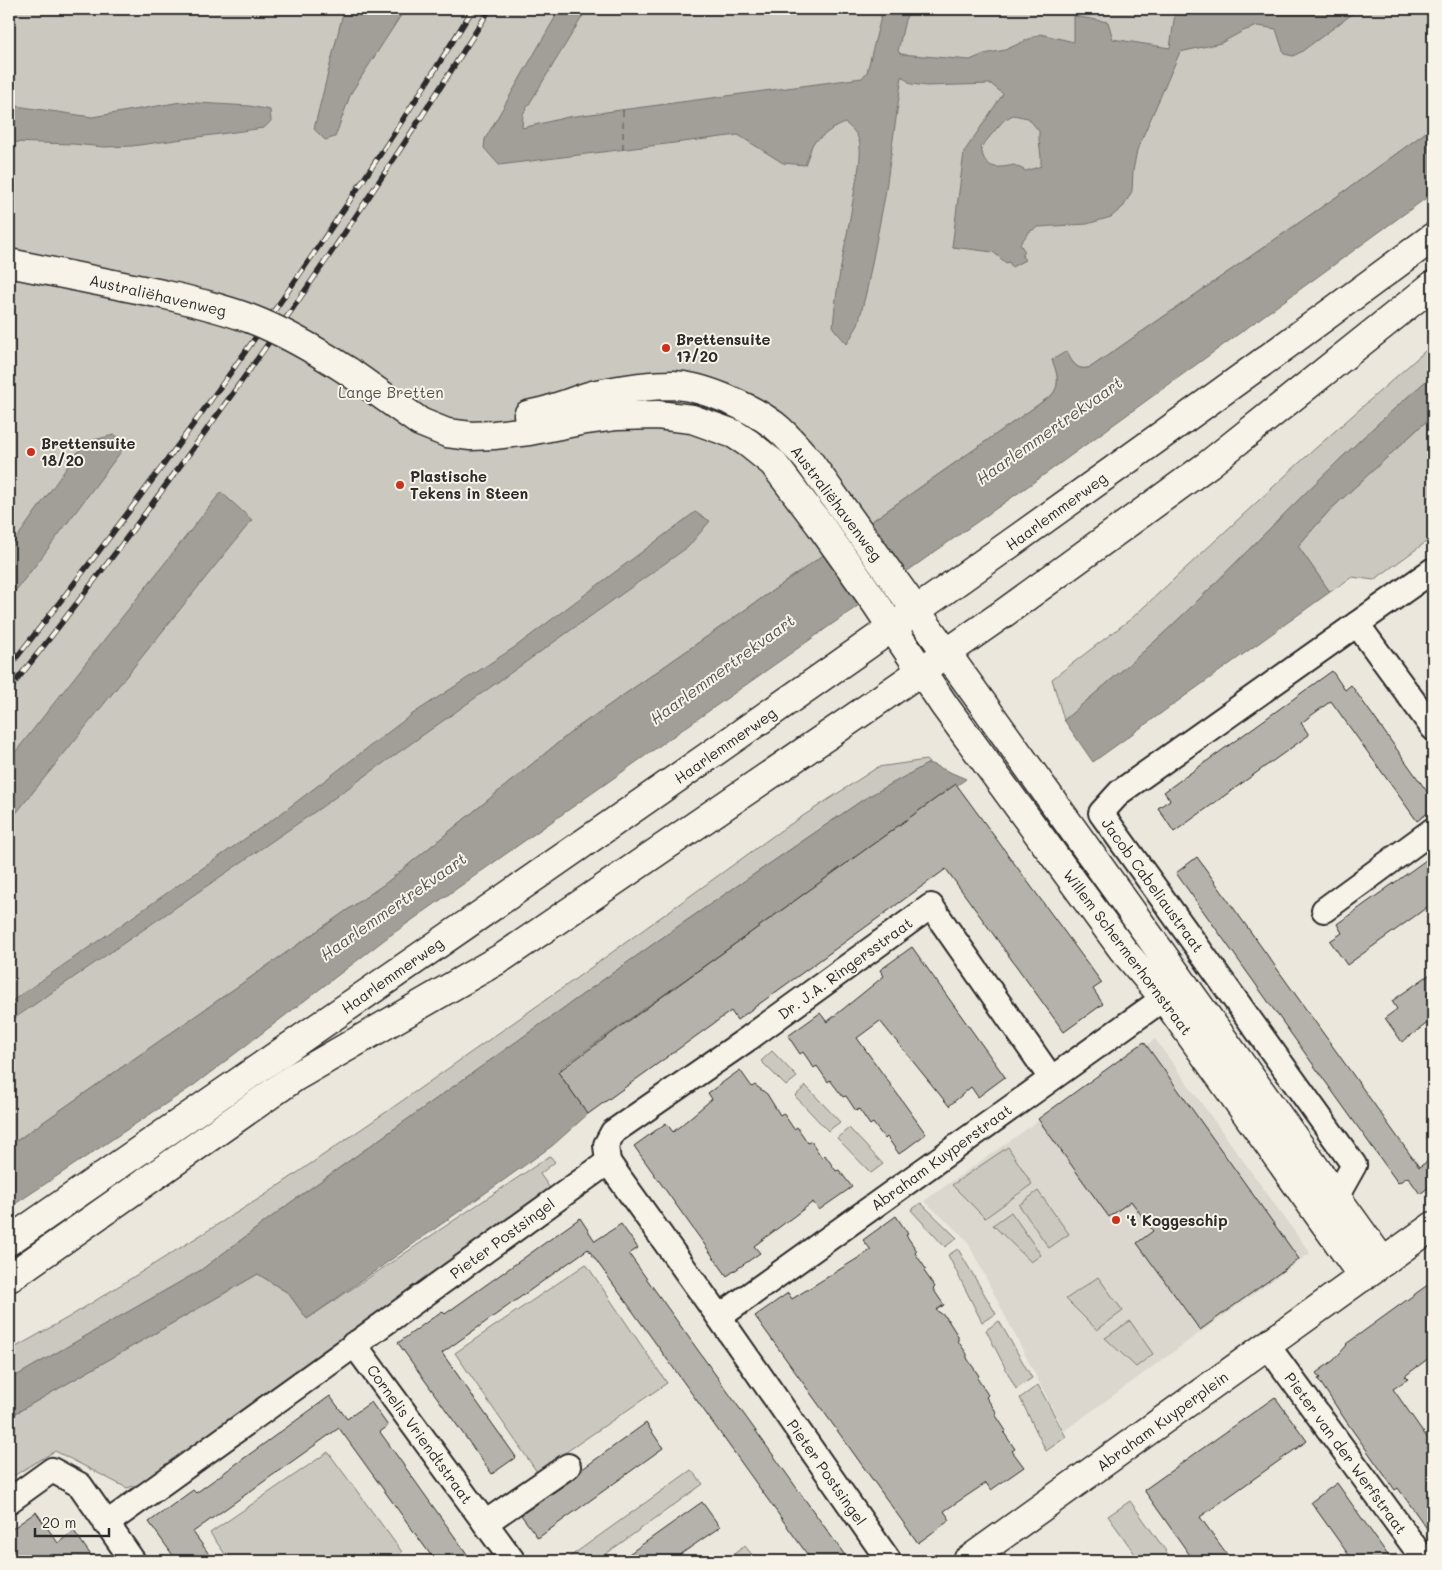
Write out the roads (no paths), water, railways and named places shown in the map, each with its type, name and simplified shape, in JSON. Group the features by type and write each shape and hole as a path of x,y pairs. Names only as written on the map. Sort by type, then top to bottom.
{"street":[{"name":"Haarlemmerweg","path":"9,1241 892,628 1271,358 1433,237"},
{"name":"Australiëhavenweg","path":"9,263 204,303 250,318 292,337 348,371 420,422 447,433 471,436 529,432 580,421 618,416 657,415 692,419 734,434 754,447 773,463 782,474 892,628"},
{"path":"9,1278 295,1077 503,957 921,671 1209,464 1433,285"},
{"name":"Australiëhavenweg","path":"403,409 460,417 516,418 552,409 595,394 637,387 674,385 703,391 738,404 774,424 808,460 946,653"},
{"name":"Jacob Cabeliaustraat","path":"1326,1204 1354,1165 1101,813 1120,792 1433,570"},
{"path":"1357,624 1433,728"},
{"name":"Willem Schermerhornstraat","path":"892,628 944,705 1123,950 1164,998 1326,1204"},
{"name":"Willem Schermerhornstraat","path":"946,653 1373,1270"},
{"path":"1324,910 1433,830"},
{"name":"Dr. J.A. Ringersstraat","path":"608,1162 606,1145 613,1132 749,1038 931,906 1051,1078"},
{"name":"Abraham Kuyperstraat","path":"719,1317 1164,998"},
{"name":"Pieter Postsingel","path":"106,1524 608,1162 719,1317 889,1561"},
{"name":"Abraham Kuyperplein","path":"967,1561 1433,1226"},
{"name":"Cornelis Vriendtstraat","path":"354,1344 513,1561"},
{"name":"Pieter van der Werfstraat","path":"1266,1345 1425,1561"},
{"path":"485,1523 568,1466"},
{"path":"9,1501 52,1470 80,1485 133,1561"}],"water":[{"path":"344,9 405,9 351,93 335,137 325,140 314,129"},
{"path":"560,9 587,9 523,114 522,128 568,117 862,78 867,72 883,9 910,9 905,20 898,51 901,54 970,60 984,54 1005,50 1040,34 1074,42 1074,16 1108,22 1113,39 1170,48 1175,13 1190,12 1197,9 1359,9 1293,56 1284,54 1276,29 1258,26 1243,31 1221,43 1180,52 1137,150 1132,191 1124,206 1111,217 1087,224 1038,227 1029,232 1020,244 1025,252 1022,256 1025,260 1012,267 1009,262 1006,263 993,252 952,247 964,152 1003,94 991,84 926,86 911,84 902,76 885,196 867,289 858,325 847,344 833,328 834,311 858,171 860,144 854,131 845,123 832,129 813,143 805,165 783,163 738,135 499,165 484,148 485,139","holes":["1013,115 1028,118 1039,131 1041,166 1026,171 1014,165 996,167 988,163 982,154 981,147 1004,120"]},
{"path":"181,102 250,106 270,110 271,121 264,128 132,146 104,147 9,142 9,105 92,117"},
{"name":"Haarlemmertrekvaart","path":"1433,127 1433,193 1048,472 388,937 194,1085 9,1208 9,1146 386,883 575,729 1052,395 1056,387 1057,373 1052,360 1067,351 1071,359 1079,367 1091,367 1352,186"},
{"path":"1433,375 1433,415 1329,511 1298,546 1330,592 1093,762 1064,720 1171,626 1338,461"},
{"path":"114,435 129,441 9,599 9,549 85,442"},
{"path":"221,492 252,520 9,822 9,760"},
{"path":"695,512 710,521 688,547 316,811 9,1022 9,1003 279,815 411,715 515,647"},
{"path":"929,763 966,779 561,1068 588,1114 552,1146 307,1319 288,1293 258,1274 9,1417 9,1380 201,1270 290,1203 680,925 864,799"}],"railway":[{"path":"9,667 132,508 250,345 364,178 473,9"},
{"path":"9,690 136,525 259,356 377,184 490,9"}],"place":[{"name":"Brettensuite 17/20","path":"666,348"},
{"name":"Brettensuite 18/20","path":"31,452"},
{"name":"Plastische Tekens in Steen","path":"400,485"},
{"name":"'t Koggeschip","path":"1116,1220"}],"park label":[{"name":"Lange Bretten","path":"391,392"}]}
